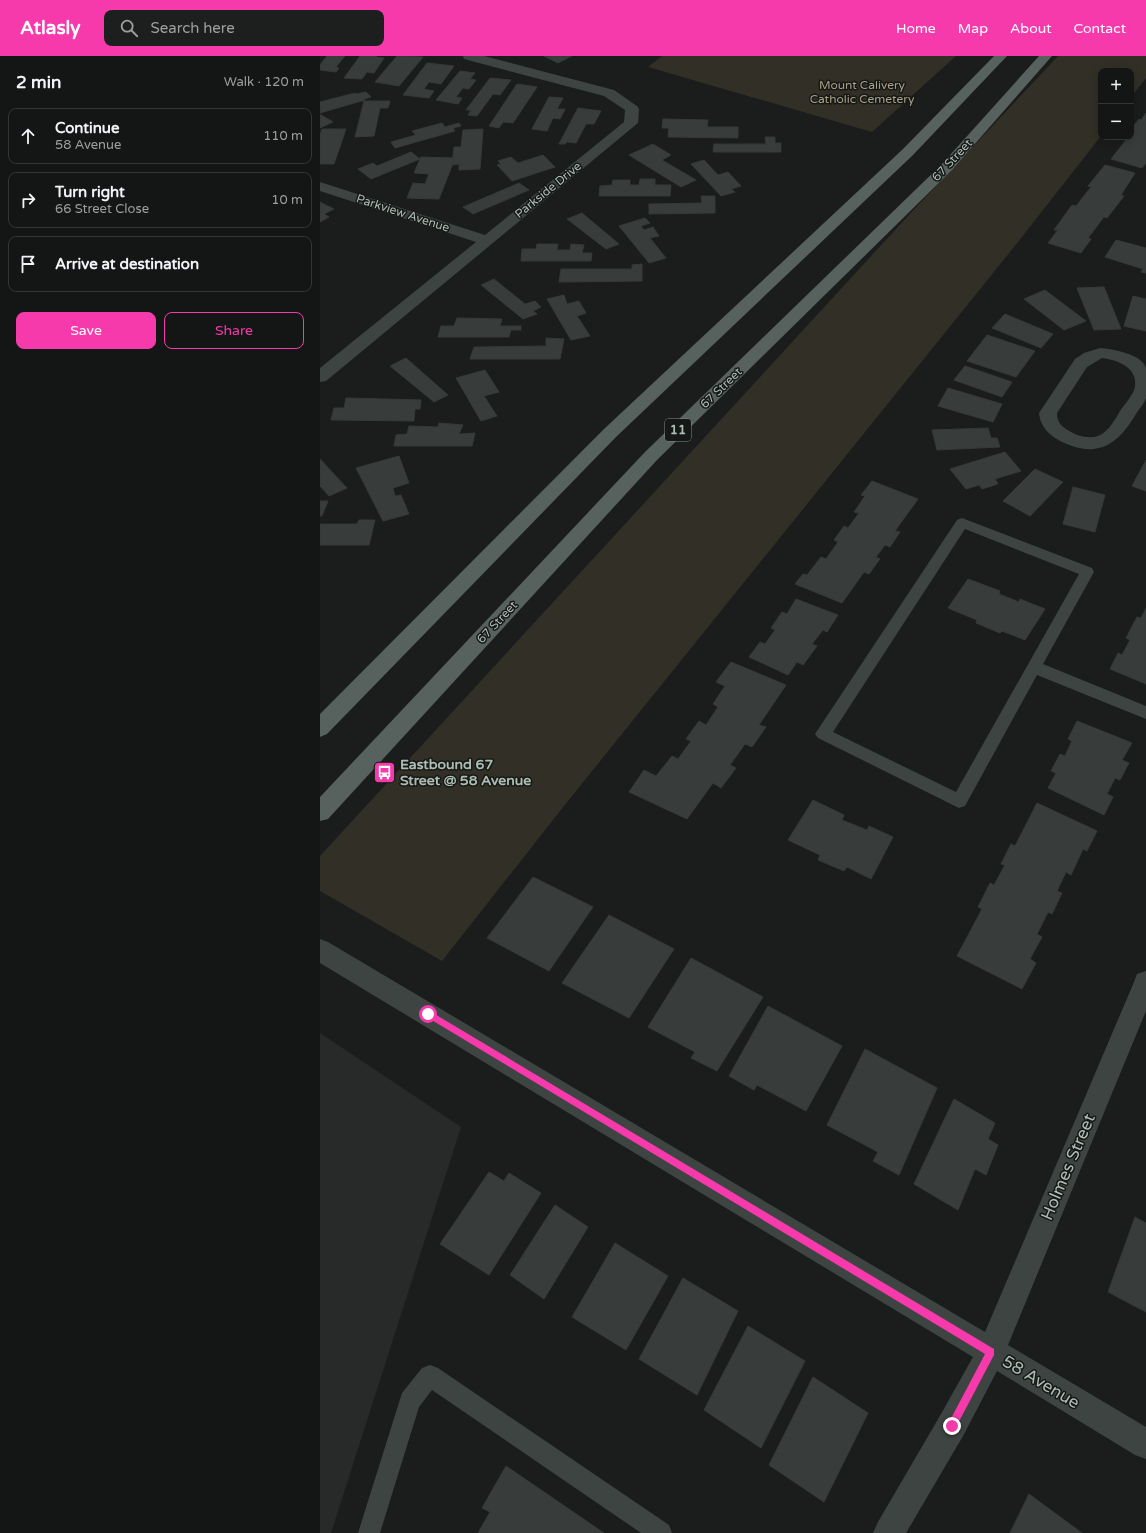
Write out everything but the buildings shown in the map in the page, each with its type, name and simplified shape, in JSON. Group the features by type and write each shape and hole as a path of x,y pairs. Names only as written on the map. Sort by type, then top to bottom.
{"main road":[{"path":"320,728 610,433 908,152 1001,56"},
{"name":"67 Street","path":"320,812 651,456 946,167 1046,56"}],"street":[{"name":"Parkside Drive","path":"320,377 631,123 632,109 609,93 469,56"},
{"name":"Parkview Avenue","path":"320,186 486,240"},
{"path":"1100,353 1125,357 1142,370 1145,377 1144,386 1130,409 1116,433 1105,440 1090,443 1075,441 1061,434 1052,427 1048,420 1048,413 1081,363 1100,353"},
{"path":"1130,409 1146,415"},
{"name":"58 Avenue","path":"320,950 1146,1444"},
{"name":"Holmes Street","path":"889,1533 952,1426 991,1352 1146,982"}],"lane":[{"path":"962,523 1086,572 1034,667 959,801 823,734 962,523"},
{"path":"1034,667 1146,713"},
{"path":"369,1533 410,1401 430,1376 661,1533"}],"shaded area":[{"path":"320,1033 461,1127 331,1533 320,1533"}],"green space":[{"name":"Mount Calivery Catholic Cemetery","path":"662,56 956,56 872,132 648,67"},
{"path":"1058,56 1146,56 1146,78 1134,93 1134,68 1098,68 1098,140 1018,242 564,806 442,961 320,891 320,856 907,217"}],"place":[{"name":"Eastbound 67 Street @ 58 Avenue","path":"385,772"}],"route":[{"path":"428,1014 991,1352 952,1426"}]}
